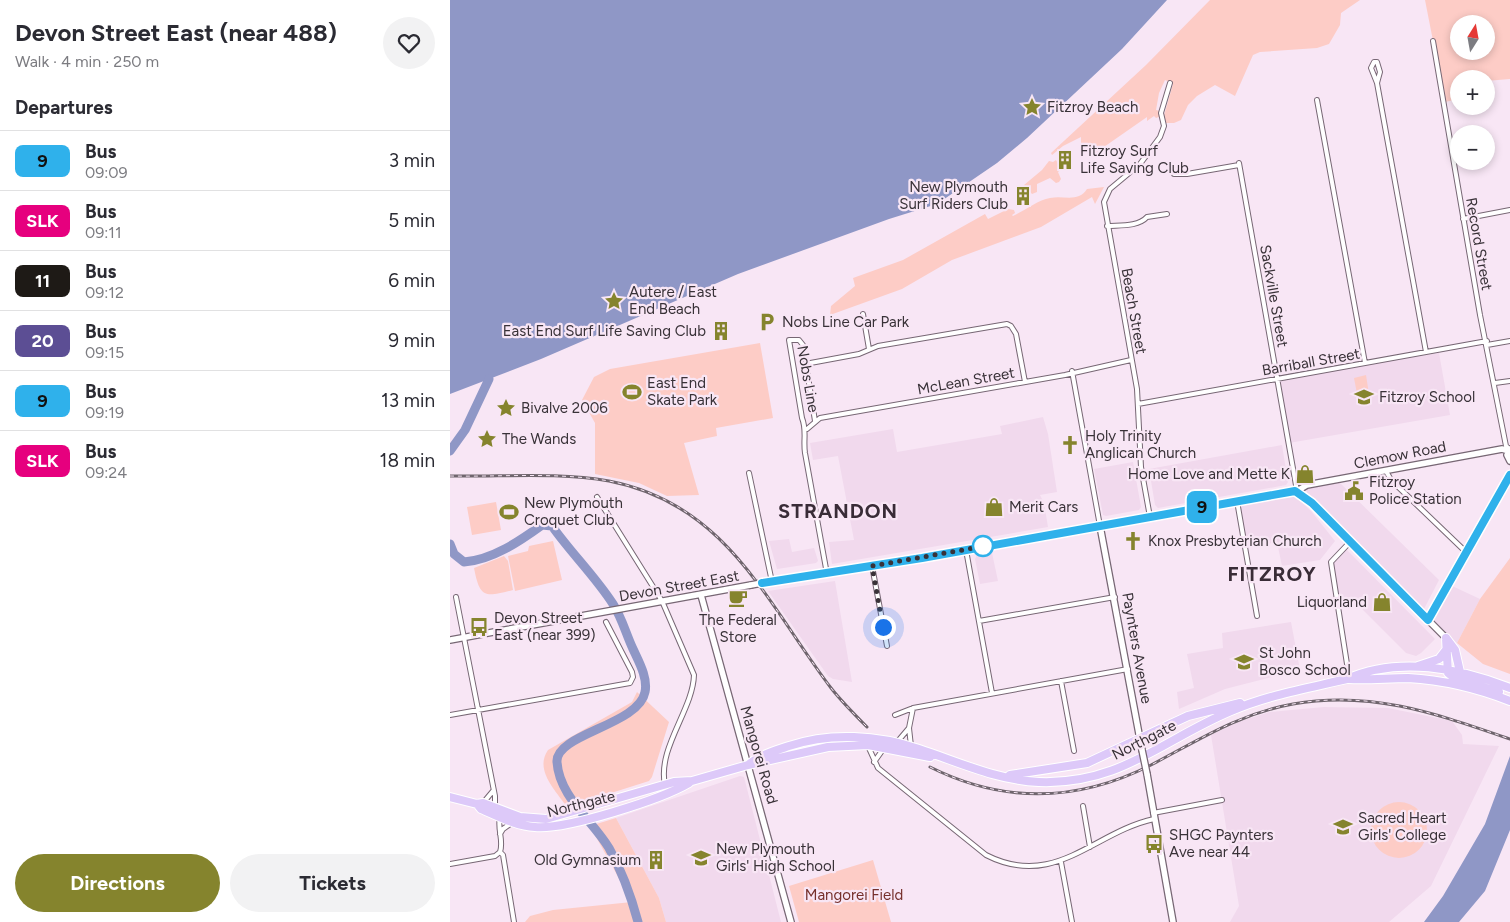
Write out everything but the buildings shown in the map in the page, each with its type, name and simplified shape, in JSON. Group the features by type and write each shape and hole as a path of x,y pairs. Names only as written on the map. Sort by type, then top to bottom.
{"highway":[{"path":"1446,638 1448,670 1451,676 1485,686 1510,697"},
{"path":"1446,638 1455,650 1460,672"},
{"path":"1416,667 1439,659 1446,650"},
{"name":"Northgate","path":"1348,679 1362,672 1416,667 1460,672 1510,688"},
{"name":"Northgate","path":"748,765 759,756 800,742 819,738 856,737 911,746 947,760 993,774 1023,780 1052,782 1102,775 1134,763 1216,717 1256,701 1348,679 1409,678 1451,684 1510,701"},
{"path":"993,774 1012,775 1077,765 1107,755 1196,713 1256,701"},
{"name":"Northgate","path":"450,797 480,803 532,820 566,814 665,785 692,781 810,749 884,747 947,760"},
{"name":"Northgate","path":"480,803 481,809 513,822 536,828 563,825 607,812 668,793 692,781"}],"main road":[{"name":"Clemow Road","path":"1298,491 1307,486 1502,449 1510,450"},
{"path":"1510,450 1507,457 1510,461"},
{"path":"1428,620 1510,474"},
{"name":"Devon Street East","path":"450,640 762,583 827,574 1298,491"},
{"path":"1298,491 1446,638"},
{"name":"Paynters Avenue","path":"1100,526 1115,597 1173,922"},
{"name":"Mangorei Road","path":"701,595 791,922"}],"street":[{"name":"Record Street","path":"1433,41 1463,219 1506,446 1510,450"},
{"path":"1377,83 1380,68 1374,62 1371,68 1377,83 1426,352"},
{"name":"Beach Street","path":"1150,516 1141,468 1138,404 1104,202 1106,193 1140,164 1162,132 1161,113 1170,82"},
{"path":"1317,100 1365,363"},
{"name":"Sackville Street","path":"1174,174 1187,174 1239,164 1298,491"},
{"path":"1463,219 1510,210"},
{"path":"1108,226 1143,222 1147,217 1167,214"},
{"path":"863,314 869,349"},
{"path":"805,364 844,358 869,349 1007,324 1012,326 1016,334 1025,382"},
{"name":"Nobs Line","path":"815,421 801,342 796,339 789,340 802,418 807,429 804,439 805,453 827,574"},
{"name":"Barriball Street","path":"1138,404 1426,352 1510,341"},
{"name":"McLean Street","path":"815,421 1025,382 1131,360"},
{"path":"1072,371 1100,526"},
{"path":"1494,383 1510,381"},
{"path":"807,429 815,421"},
{"path":"1386,471 1391,480 1466,552"},
{"path":"749,473 772,582"},
{"path":"597,497 662,601 694,675 669,749 664,776 665,785"},
{"path":"1237,501 1257,616"},
{"path":"1347,664 1331,562 1350,542"},
{"path":"966,550 992,694"},
{"path":"872,566 887,646"},
{"path":"456,597 495,808"},
{"path":"979,621 1115,597"},
{"path":"450,715 627,684 632,681 632,672 606,622"},
{"path":"895,715 913,708 1128,669"},
{"path":"1061,681 1074,751"},
{"path":"911,746 909,728 913,708"},
{"path":"896,743 909,728"},
{"path":"868,746 878,768 986,855 1014,864 1040,865 1061,862 1154,816 1222,800"},
{"path":"874,762 884,747"},
{"path":"480,803 493,791"},
{"path":"1083,806 1090,847"},
{"path":"500,817 498,826 500,852 503,855 514,922"},
{"path":"500,834 503,828 513,822"},
{"path":"450,864 495,856 500,852"},
{"path":"1061,862 1072,922"}],"shaded area":[{"name":"Fitzroy School","path":"1439,353 1450,415 1289,443 1278,379"},
{"path":"1043,417 1048,434 1057,492 1040,495 1044,503 1048,527 832,564 829,542 854,540 838,456 813,460 810,443 893,429 897,452 1002,434 1000,426"},
{"path":"1282,445 1288,482 1286,485 1158,508 1155,505 1149,469"},
{"path":"1133,462 1141,507 1139,510 1103,515 1094,469"},
{"path":"1340,483 1439,580 1424,609 1420,610 1307,493 1306,488"},
{"path":"1288,495 1296,497 1311,511 1335,541 1320,560 1282,566 1277,542 1245,548 1236,505"},
{"path":"789,539 792,552 814,548 818,561 816,563 777,569 769,541"},
{"path":"1345,548 1435,639 1421,653 1416,656 1406,653 1352,599 1340,603 1332,561"},
{"path":"992,553 998,581 980,584 975,559 977,555"},
{"path":"835,581 852,682 833,679 828,676 768,591"},
{"path":"1450,585 1480,599 1457,643 1431,620"},
{"name":"St John Bosco School","path":"1291,622 1300,670 1225,689 1179,709 1177,692 1194,688 1187,654 1223,648 1222,633"},
{"name":"Sacred Heart Girls' College","path":"1324,707 1388,708 1452,721 1462,735 1463,744 1499,746 1431,886 1389,922 1230,922 1239,906 1211,735 1241,721 1270,712"},
{"name":"New Plymouth Girls' High School","path":"740,776 744,777 781,922 666,922 659,898 616,818"}],"green space":[{"path":"1210,0 1360,0 1341,13 1340,25 1329,44 1317,48 1260,52 1253,55 1235,96 1215,85 1197,96 1188,105 1181,120 1174,123 1166,123 1163,119 1173,84 1165,80 1159,93 1156,110 1160,111 1159,117 1156,118 1154,116 1147,121 1147,117 1091,156 1081,149 1081,137 1063,146 1052,155 1051,153 1146,65"},
{"path":"1425,0 1510,0 1510,79 1495,80 1495,70 1450,70 1450,101 1445,102"},
{"path":"1056,160 1061,169 1058,172 1061,179 1059,182 1056,183 1050,178 1037,184 1037,192 1032,194 1024,185 1042,170 1049,161 1053,162"},
{"path":"1104,187 1095,204 1092,197 1041,227 952,260 902,289 830,315 831,306 855,286 853,278 903,260 985,214 988,219 1008,209 1014,210 1013,216 1045,199 1075,197 1087,189"},
{"path":"760,343 773,418 716,428 717,436 684,443 699,495 667,496 639,483 595,474 595,423 582,400 594,377 610,369"},
{"path":"1366,375 1370,401 1359,404 1354,378"},
{"path":"496,502 501,530 472,535 467,507"},
{"path":"553,541 562,580 515,591 508,556 528,551 529,546"},
{"path":"504,556 508,561 513,590 496,594 485,593 479,586 474,568"},
{"path":"1510,558 1510,674 1483,664 1457,643 1480,599"},
{"path":"637,692 669,722 652,777 649,781 567,807 552,787 545,773 544,758 548,750 632,702"},
{"path":"1394,802 1404,802 1419,810 1425,819 1427,830 1425,841 1419,850 1404,858 1394,858 1383,853 1376,846 1371,835 1371,825 1376,814 1383,807"},
{"path":"616,818 659,898 666,922 525,922 530,916 553,910 632,902 590,826"},
{"name":"Mangorei Field","path":"873,860 891,922 799,922 789,886"}],"water":[{"path":"450,0 1167,0 1122,49 1027,138 997,163 937,204 889,219 738,274 541,359 450,394"},
{"path":"1510,756 1510,830 1485,891 1459,922 1424,922 1443,896 1485,824"}],"waterway":[{"path":"450,451 465,430 489,379"},
{"path":"450,544 454,554 464,562 495,554 542,525 552,526 599,584 619,615 642,670 646,687 645,692 639,703 628,713 569,744 560,752 557,762 559,774 570,797 602,838 614,857 626,884 638,922"}],"railway":[{"path":"450,476 590,478 609,481 650,493 684,511 714,534 740,561 831,688 867,727"},
{"path":"930,767 985,788 1041,794 1069,792 1124,777 1219,729 1254,714 1273,708 1322,700 1377,702 1404,707 1430,713 1510,739"}],"bus line":[{"name":"9","path":"762,583 922,558 1298,491 1428,620 1510,475"}],"place":[{"name":"Fitzroy Beach","path":"1032,107"},
{"name":"Fitzroy Surf Life Saving Club","path":"1065,160"},
{"name":"New Plymouth Surf Riders Club","path":"1023,196"},
{"name":"Autere / East End Beach","path":"614,301"},
{"name":"Nobs Line Car Park","path":"767,322"},
{"name":"East End Surf Life Saving Club","path":"721,331"},
{"name":"East End Skate Park","path":"632,392"},
{"name":"Fitzroy School","path":"1364,397"},
{"name":"Bivalve 2006","path":"506,408"},
{"name":"The Wands","path":"487,439"},
{"name":"Holy Trinity Anglican Church","path":"1070,445"},
{"name":"Home Love and Mette K","path":"1305,474"},
{"name":"Fitzroy Police Station","path":"1354,491"},
{"name":"Merit Cars","path":"994,507"},
{"name":"New Plymouth Croquet Club","path":"509,512"},
{"name":"Knox Presbyterian Church","path":"1133,541"},
{"name":"The Federal Store","path":"738,598"},
{"name":"Liquorland","path":"1382,602"},
{"name":"Devon Street East (near 399)","path":"479,627"},
{"name":"St John Bosco School","path":"1244,662"},
{"name":"Sacred Heart Girls' College","path":"1343,827"},
{"name":"SHGC Paynters Ave near 44","path":"1154,844"},
{"name":"New Plymouth Girls' High School","path":"701,858"},
{"name":"Old Gymnasium","path":"656,860"}],"district":[{"name":"STRANDON","path":"838,511"},
{"name":"FITZROY","path":"1272,574"}],"route":[{"path":"883,627 872,566 985,546 983,546"}]}
